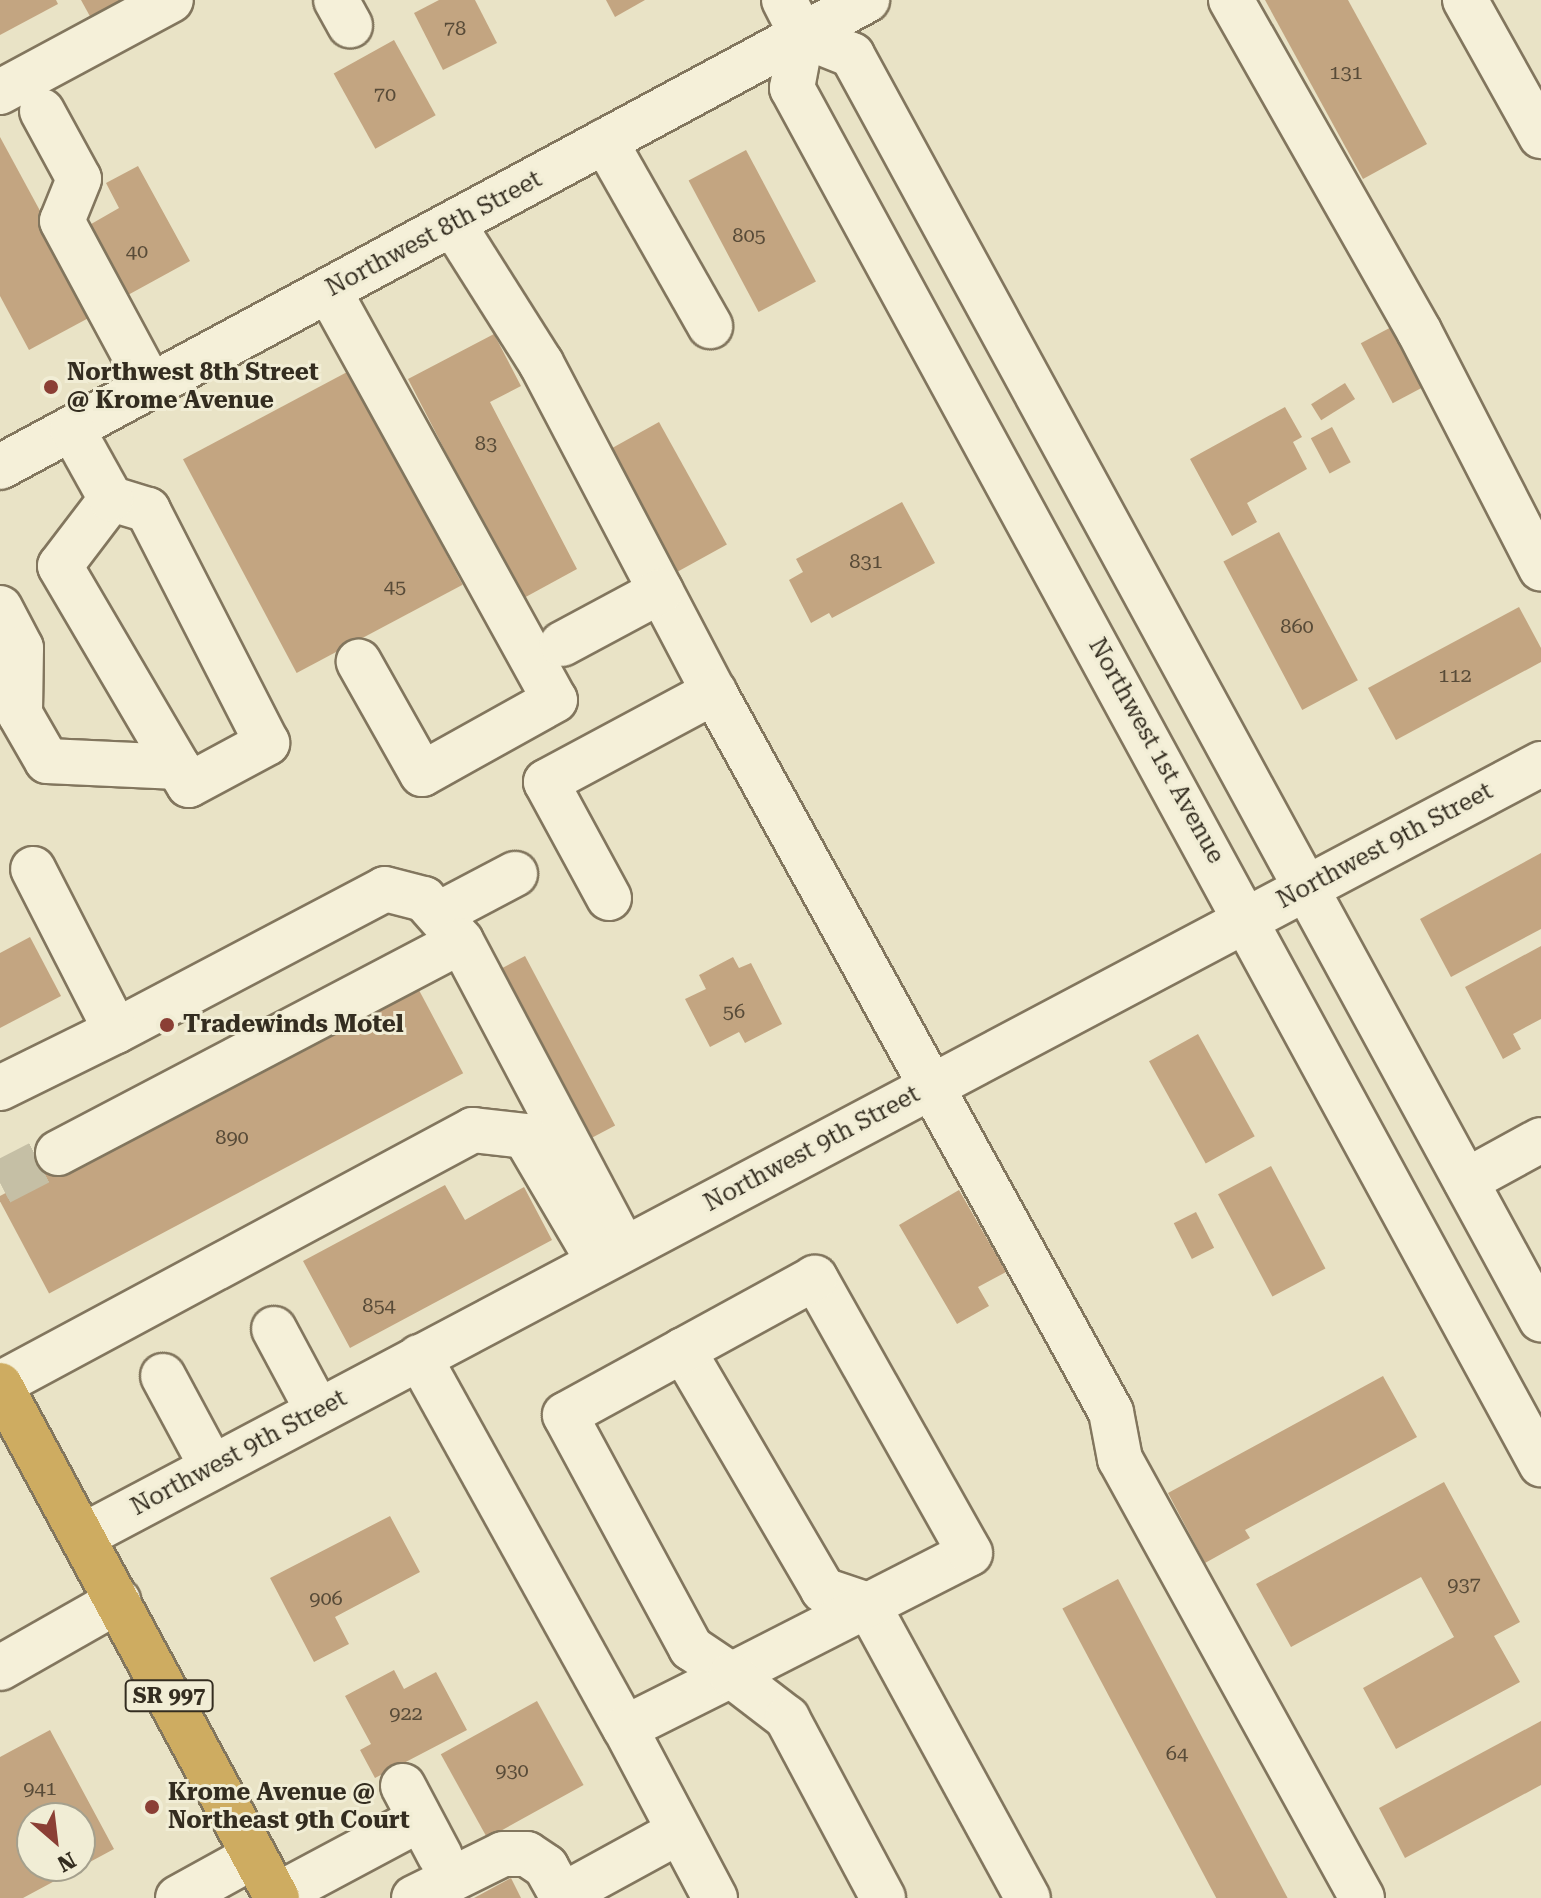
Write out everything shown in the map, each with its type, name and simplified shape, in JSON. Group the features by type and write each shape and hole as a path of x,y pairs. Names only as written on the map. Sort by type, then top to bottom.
{"highway":[{"name":"SR 997","path":"5,1405 83,1536 276,1897"}],"street":[{"path":"0,92 171,0"},
{"name":"Northwest 8th Street","path":"3,457 72,429 605,141 793,18 867,0"},
{"path":"1231,0 1419,331 1541,568"},
{"path":"1465,0 1541,136"},
{"path":"793,18 852,55 1541,1319"},
{"name":"Northwest 1st Avenue","path":"793,18 792,88 1248,918 1541,1464"},
{"path":"42,111 79,179 62,221 151,386"},
{"path":"605,141 710,326"},
{"path":"453,224 541,363 714,692 1111,1412 1120,1459 1362,1898"},
{"path":"329,291 555,700 422,774 359,662"},
{"path":"72,429 111,499 148,510 267,743 189,785 60,566 111,499"},
{"path":"562,644 661,591"},
{"path":"0,608 21,648 20,714 47,761 178,767"},
{"path":"609,898 546,782 714,692"},
{"name":"Northwest 9th Street","path":"83,1536 1541,764"},
{"path":"33,869 116,1031"},
{"path":"58,1153 450,927 515,874"},
{"path":"0,1088 116,1031 385,889 424,899 450,927 611,1256"},
{"path":"5,1405 473,1130 525,1136 611,1256"},
{"path":"1466,1181 1541,1140"},
{"path":"625,1728 731,1675 970,1553 815,1278 565,1415 691,1648 731,1675 787,1718 883,1898"},
{"path":"274,1329 318,1411"},
{"path":"683,1350 823,1590 868,1605 1028,1898"},
{"path":"419,1357 625,1728 715,1898"},
{"path":"163,1376 212,1467"},
{"path":"0,1668 118,1601"},
{"path":"276,1897 421,1820"},
{"path":"414,1898 503,1854 527,1854 546,1867 563,1897 678,1832"},
{"path":"178,1898 254,1856"}],"building":[{"path":"0,0 56,0 58,4 0,35"},
{"path":"81,0 130,0 92,20"},
{"path":"439,0 475,0 497,43 443,70 414,13"},
{"path":"606,0 645,0 615,17"},
{"path":"1265,0 1348,0 1427,144 1363,179"},
{"path":"394,40 436,115 375,149 334,73"},
{"path":"0,137 96,314 29,350 0,296"},
{"path":"746,150 816,282 759,312 689,181"},
{"path":"138,166 190,261 117,301 79,231 119,208 106,183"},
{"path":"1397,324 1429,384 1393,403 1361,343"},
{"path":"494,334 521,386 490,402 577,569 522,599 408,379"},
{"path":"349,371 463,585 297,673 183,459"},
{"path":"1345,383 1355,399 1321,420 1311,404"},
{"path":"1285,407 1302,437 1293,442 1307,469 1247,503 1257,522 1232,536 1190,459"},
{"path":"659,422 727,544 678,572 610,449"},
{"path":"1332,427 1351,462 1330,474 1311,438"},
{"path":"902,502 935,563 832,618 829,613 811,623 789,580 803,572 796,559"},
{"path":"1279,532 1358,680 1302,710 1223,562"},
{"path":"1519,607 1541,648 1541,662 1396,740 1368,688"},
{"path":"1541,853 1541,929 1451,977 1420,919"},
{"path":"30,937 61,996 0,1028 0,953"},
{"path":"1541,946 1541,1019 1513,1034 1521,1049 1503,1059 1465,987"},
{"path":"525,956 615,1126 589,1140 499,970"},
{"path":"733,957 739,968 751,963 782,1024 745,1043 739,1032 710,1047 685,999 706,989 699,975"},
{"path":"412,977 463,1073 49,1293 0,1196"},
{"path":"1198,1034 1255,1136 1206,1163 1149,1061"},
{"path":"1271,1166 1325,1268 1272,1297 1218,1194"},
{"path":"445,1185 465,1220 524,1187 552,1240 350,1348 303,1261"},
{"path":"959,1190 1006,1272 978,1287 989,1306 957,1324 899,1225"},
{"path":"1196,1212 1214,1248 1192,1259 1174,1223"},
{"path":"1383,1376 1417,1437 1245,1530 1250,1538 1205,1563 1168,1493"},
{"path":"1444,1482 1520,1622 1494,1636 1520,1682 1396,1749 1363,1688 1454,1637 1421,1577 1291,1647 1256,1584"},
{"path":"390,1516 420,1572 335,1617 349,1644 314,1662 270,1578"},
{"path":"1118,1579 1288,1898 1216,1898 1062,1609"},
{"path":"394,1670 404,1689 436,1672 467,1730 375,1778 360,1750 371,1744 345,1696"},
{"path":"537,1701 584,1785 487,1838 441,1754"},
{"path":"1541,1721 1541,1785 1405,1858 1379,1808"},
{"path":"50,1730 89,1802 16,1802 16,1882 53,1882 23,1898 0,1898 0,1757"},
{"path":"96,1816 114,1849 96,1859"},
{"path":"511,1878 521,1898 474,1898"}],"tunnel":[{"path":"0,1183 58,1153"}],"place":[{"name":"Northwest 8th Street @ Krome Avenue","path":"51,387"},
{"name":"Tradewinds Motel","path":"167,1025"},
{"name":"Krome Avenue @ Northeast 9th Court","path":"152,1807"}]}
